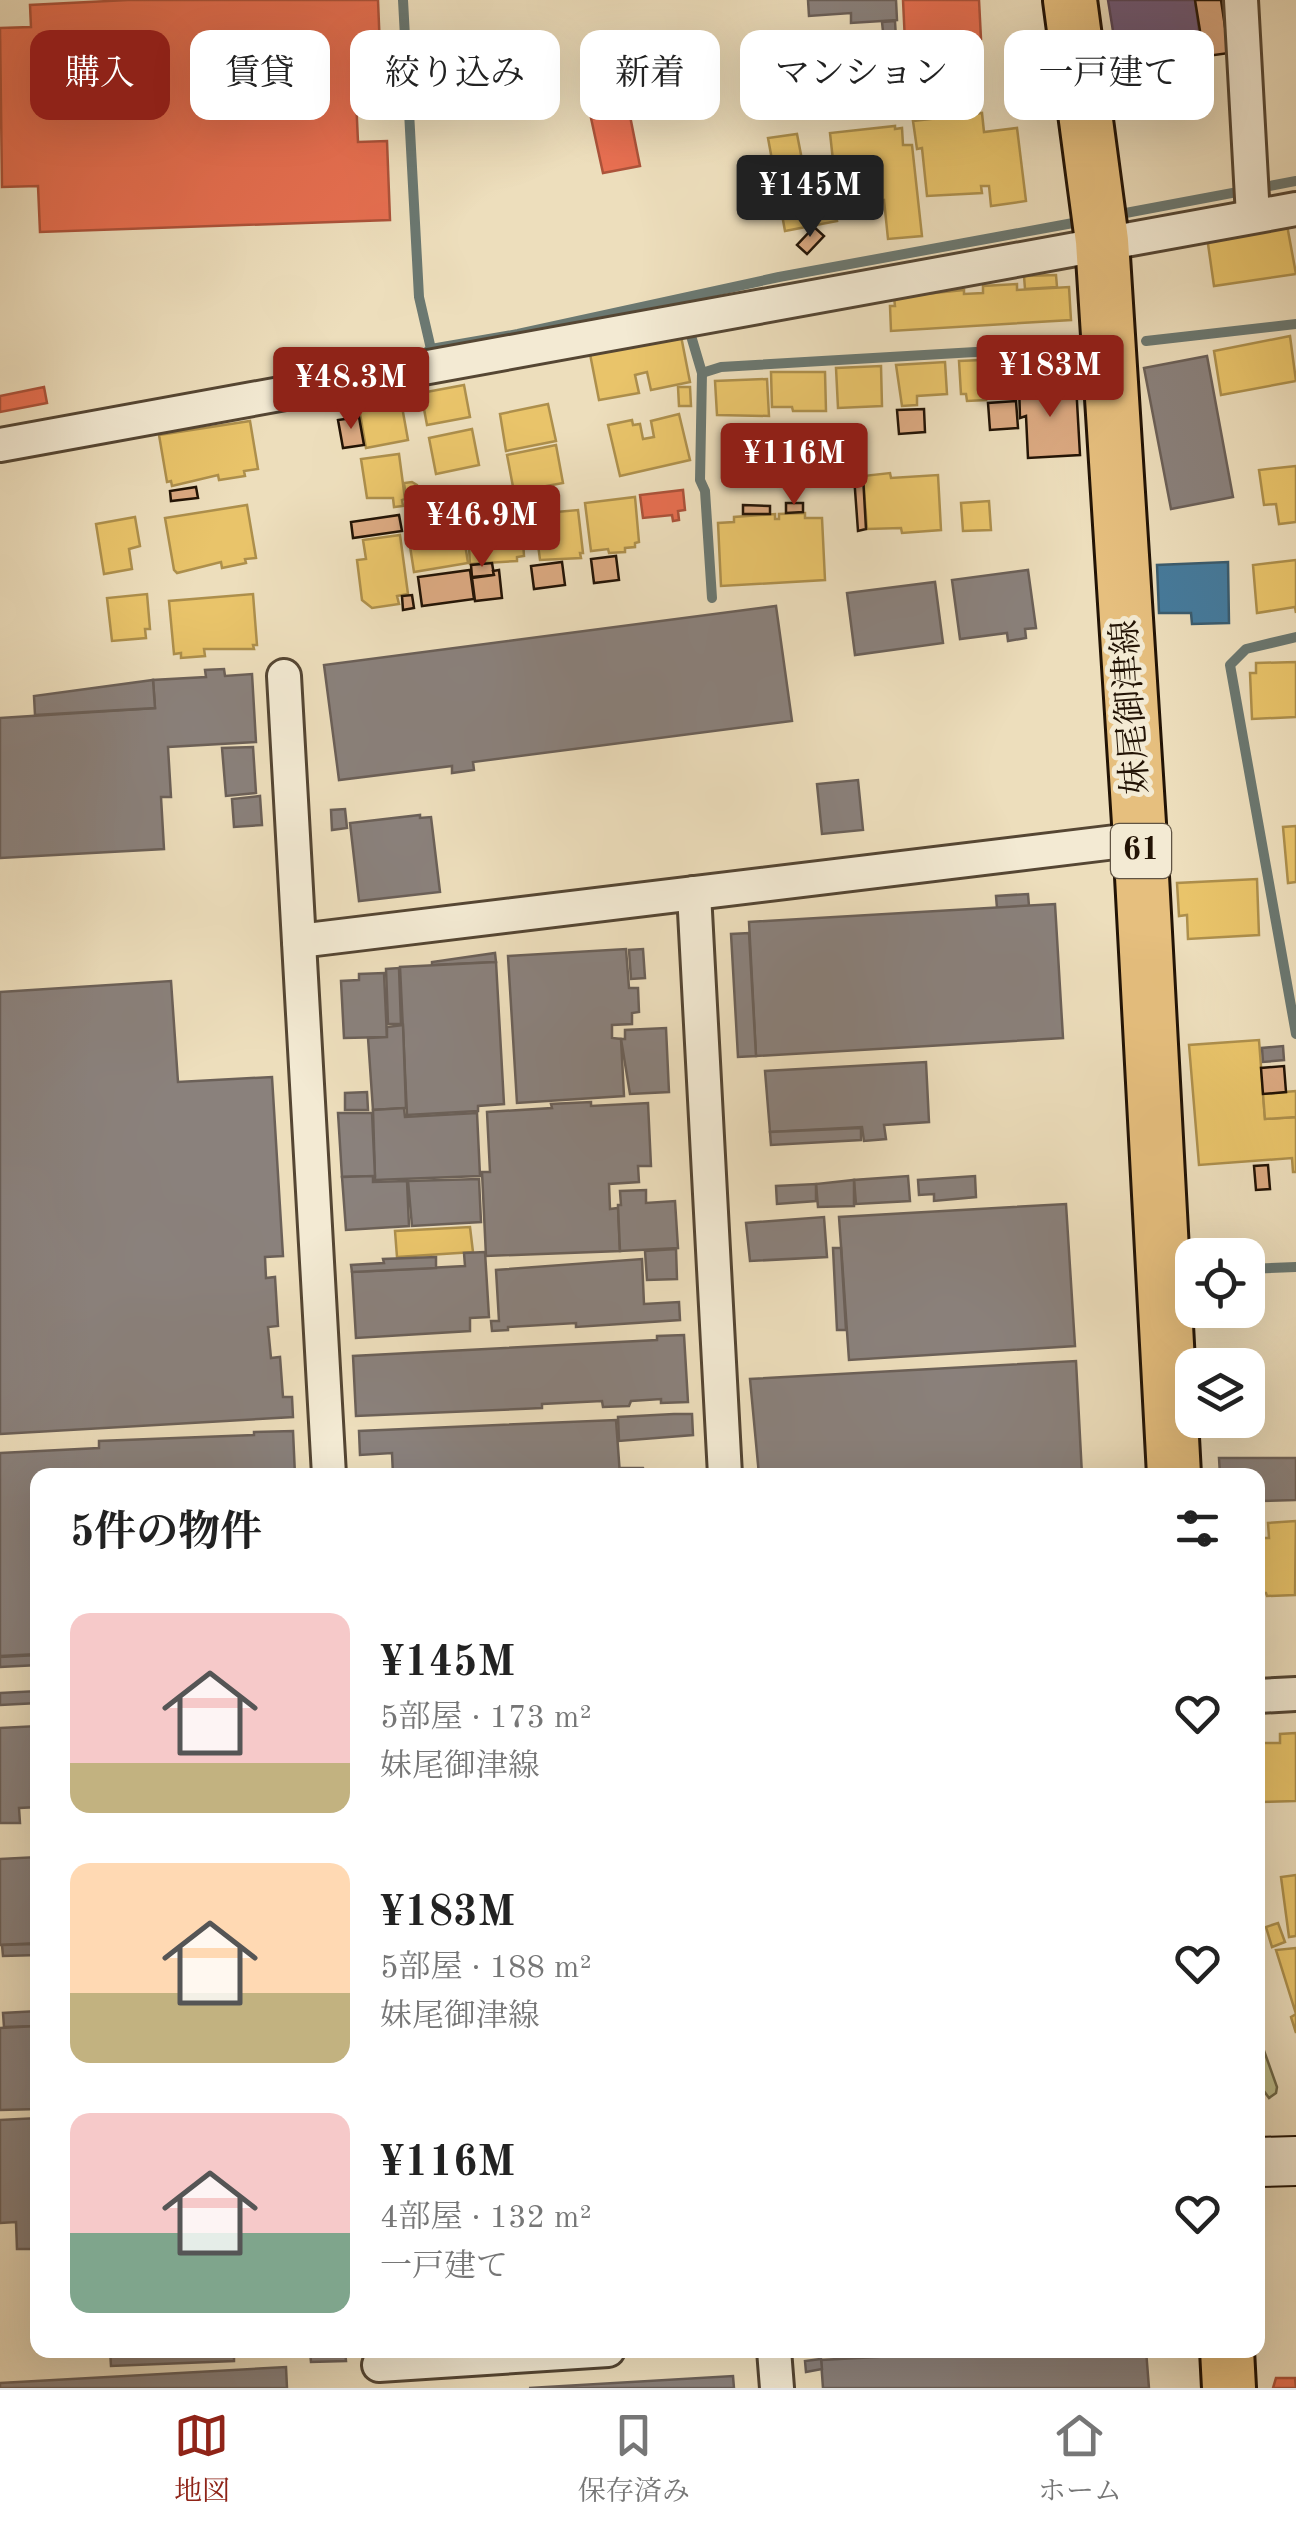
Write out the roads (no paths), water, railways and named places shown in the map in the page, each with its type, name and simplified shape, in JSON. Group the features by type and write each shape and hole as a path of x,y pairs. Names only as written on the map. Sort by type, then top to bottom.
{"main road":[{"name":"妹尾御津線","path":"1070,0 1100,226 1140,840 1174,1468"},
{"path":"1227,2358 1229,2388"}],"street":[{"path":"1241,0 1251,196"},
{"path":"0,445 312,390 1251,196 1296,208"},
{"path":"284,676 329,1468"},
{"path":"299,941 1140,840"},
{"path":"694,893 725,1468"},
{"path":"1265,1696 1296,1694"},
{"path":"1265,2162 1296,2161"},
{"path":"379,2368 506,2358"},
{"path":"774,2358 776,2388"}],"waterway":[{"path":"403,0 419,297 431,349"},
{"path":"1115,215 1296,181"},
{"path":"421,356 431,349 779,277 1084,221"},
{"path":"1146,341 1296,324"},
{"path":"689,329 702,373 700,480 705,491 712,598"},
{"path":"702,373 721,367 1078,346"},
{"path":"1296,637 1246,649 1230,665 1296,1034"},
{"path":"1265,1268 1296,1267"}]}
